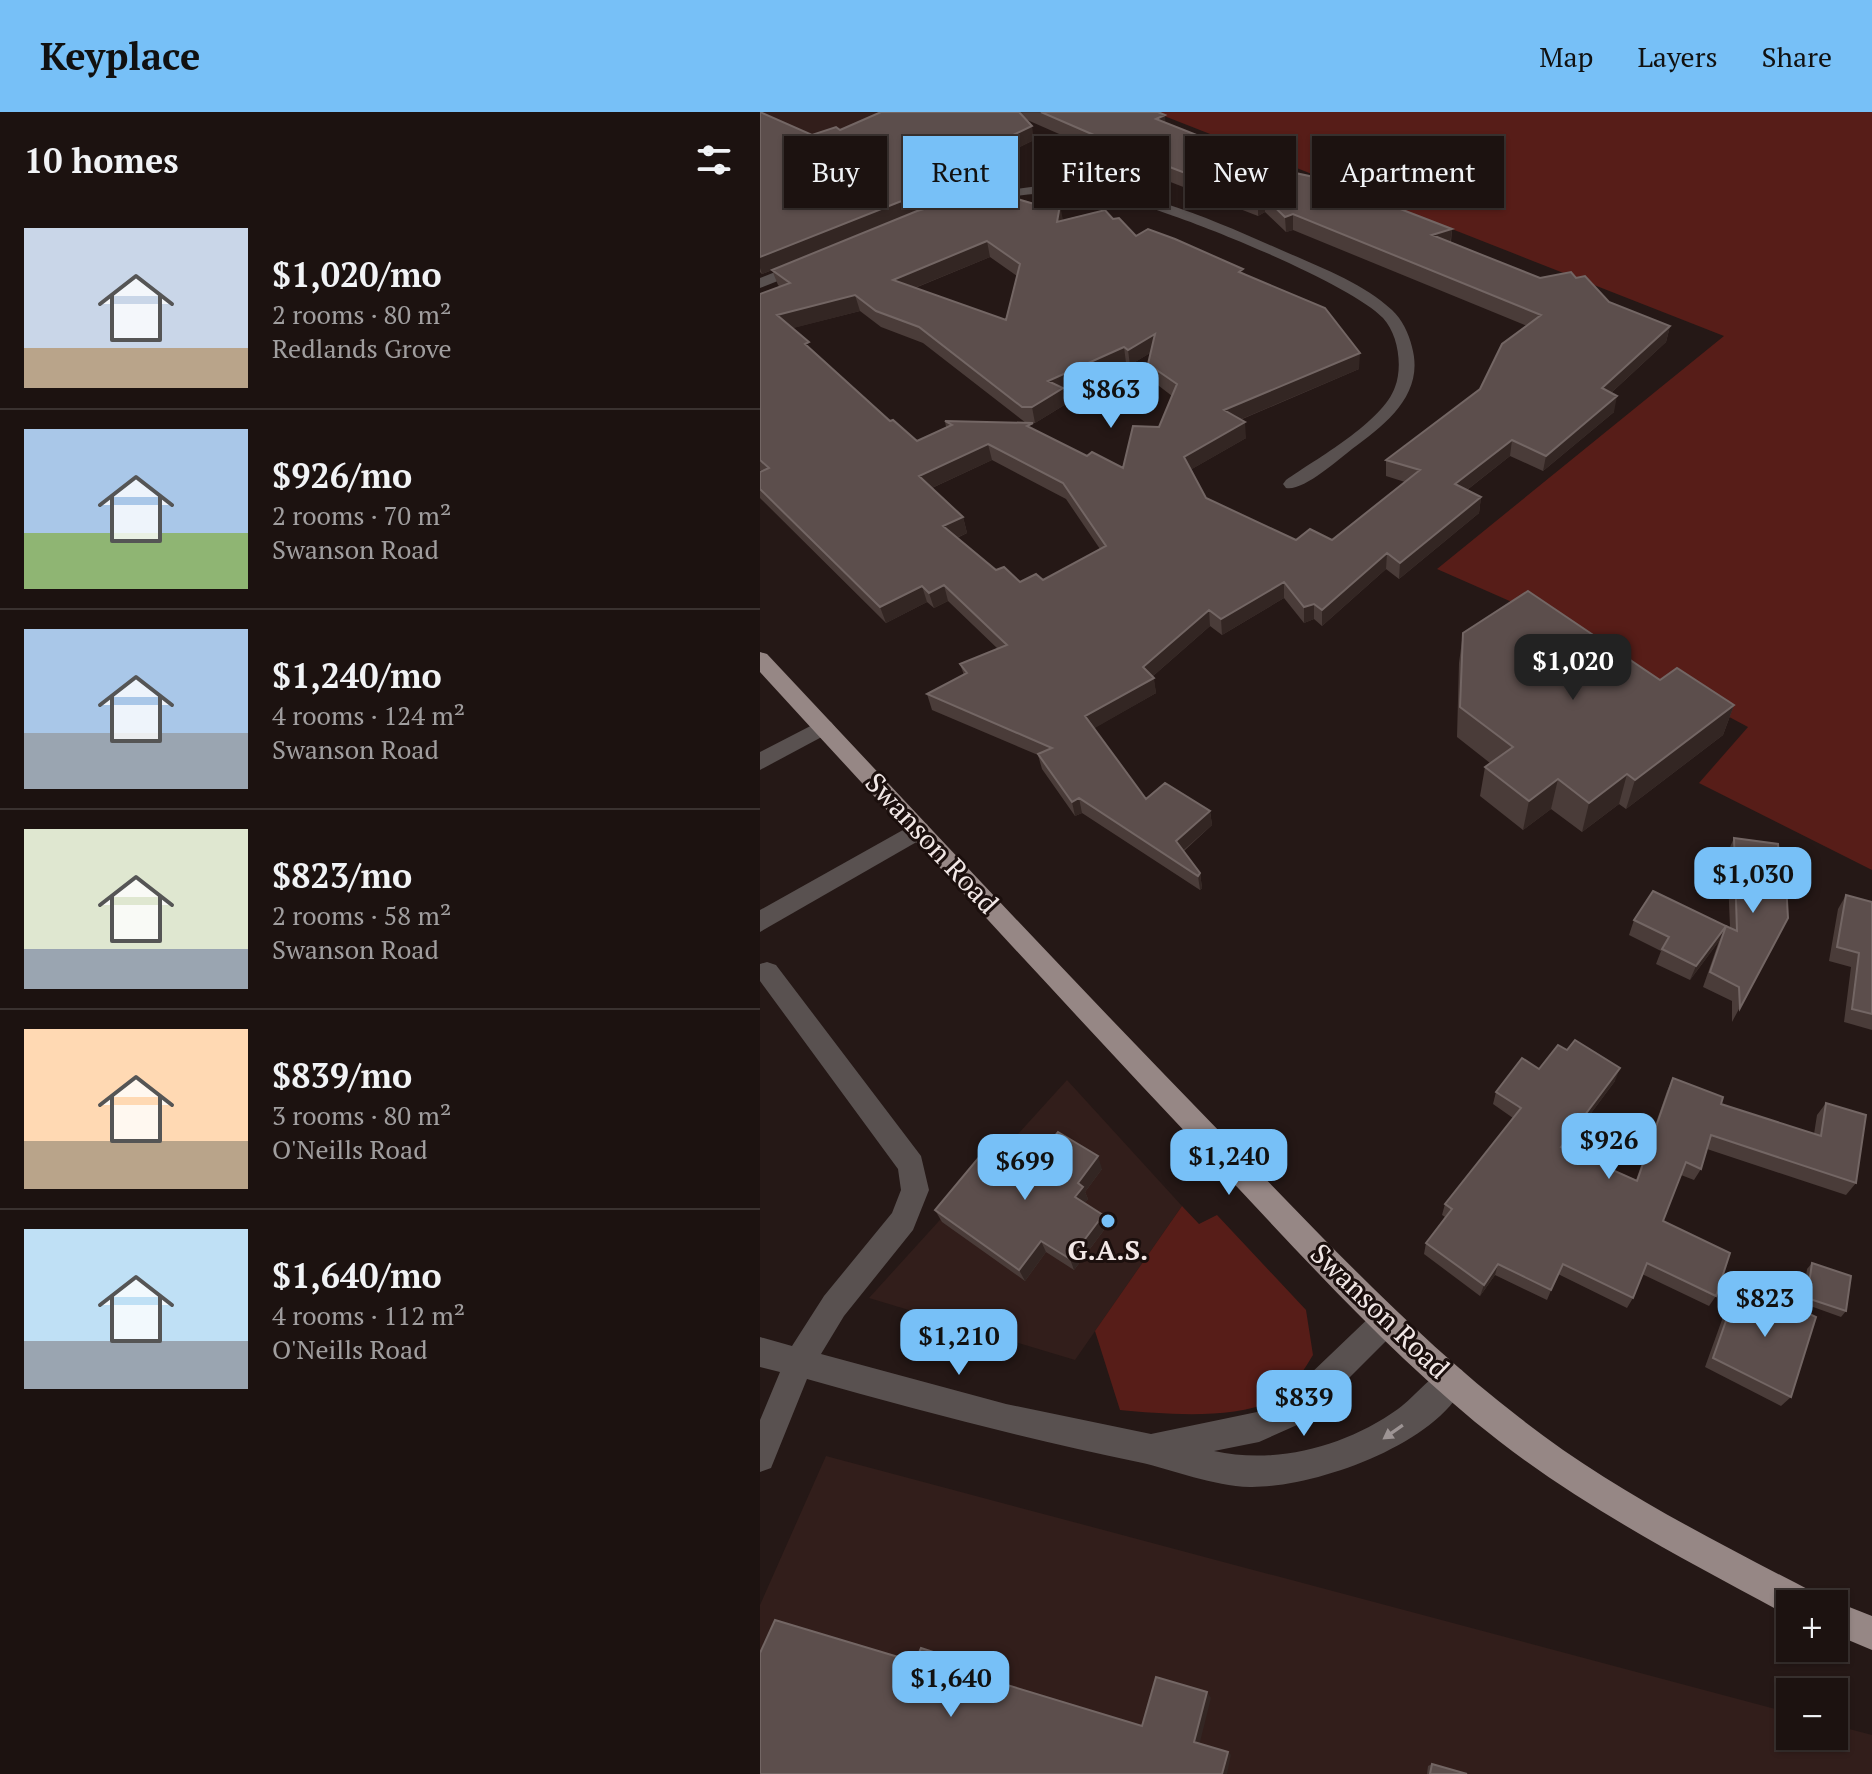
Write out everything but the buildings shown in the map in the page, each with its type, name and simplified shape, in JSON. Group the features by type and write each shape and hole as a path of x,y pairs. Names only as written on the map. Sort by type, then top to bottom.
{"main road":[{"name":"Swanson Road","path":"760,659 1385,1322 1510,1430 1599,1490 1694,1547 1776,1591"},
{"path":"1848,1623 1872,1633"}],"street":[{"path":"1018,191 1057,188 1118,194 1192,219 1338,283 1388,313 1402,339 1408,368 1400,396 1365,430 1292,484"},
{"path":"760,283 819,260"},
{"path":"760,762 824,727"},
{"path":"760,922 919,830"},
{"path":"760,1457 799,1362 834,1306 903,1221 915,1190 911,1165 767,972"},
{"path":"1148,1449 1259,1427 1295,1410 1385,1322"},
{"path":"760,1352 1087,1438 1148,1449 1214,1469 1264,1472 1330,1460 1381,1441 1424,1411 1451,1381"}],"shaded area":[{"path":"760,112 896,112 842,136 784,136 784,161 760,172"},
{"path":"1154,112 1872,112 1872,870 1699,783 1748,727 1521,606 1437,569 1724,336 1398,208 1504,208 1504,136 1312,136 1312,174 1296,168 1296,136 1215,136"},
{"path":"1067,1080 1182,1206 1075,1360 869,1298"},
{"path":"1182,1206 1199,1224 1217,1215 1306,1310 1313,1355 1291,1387 1273,1401 1218,1413 1120,1410 1095,1331"},
{"path":"826,1456 1776,1709 1776,1750 1848,1750 1848,1729 1872,1735 1872,1774 760,1774 760,1605"}],"place":[{"name":"G.A.S.","path":"1108,1221"}]}
